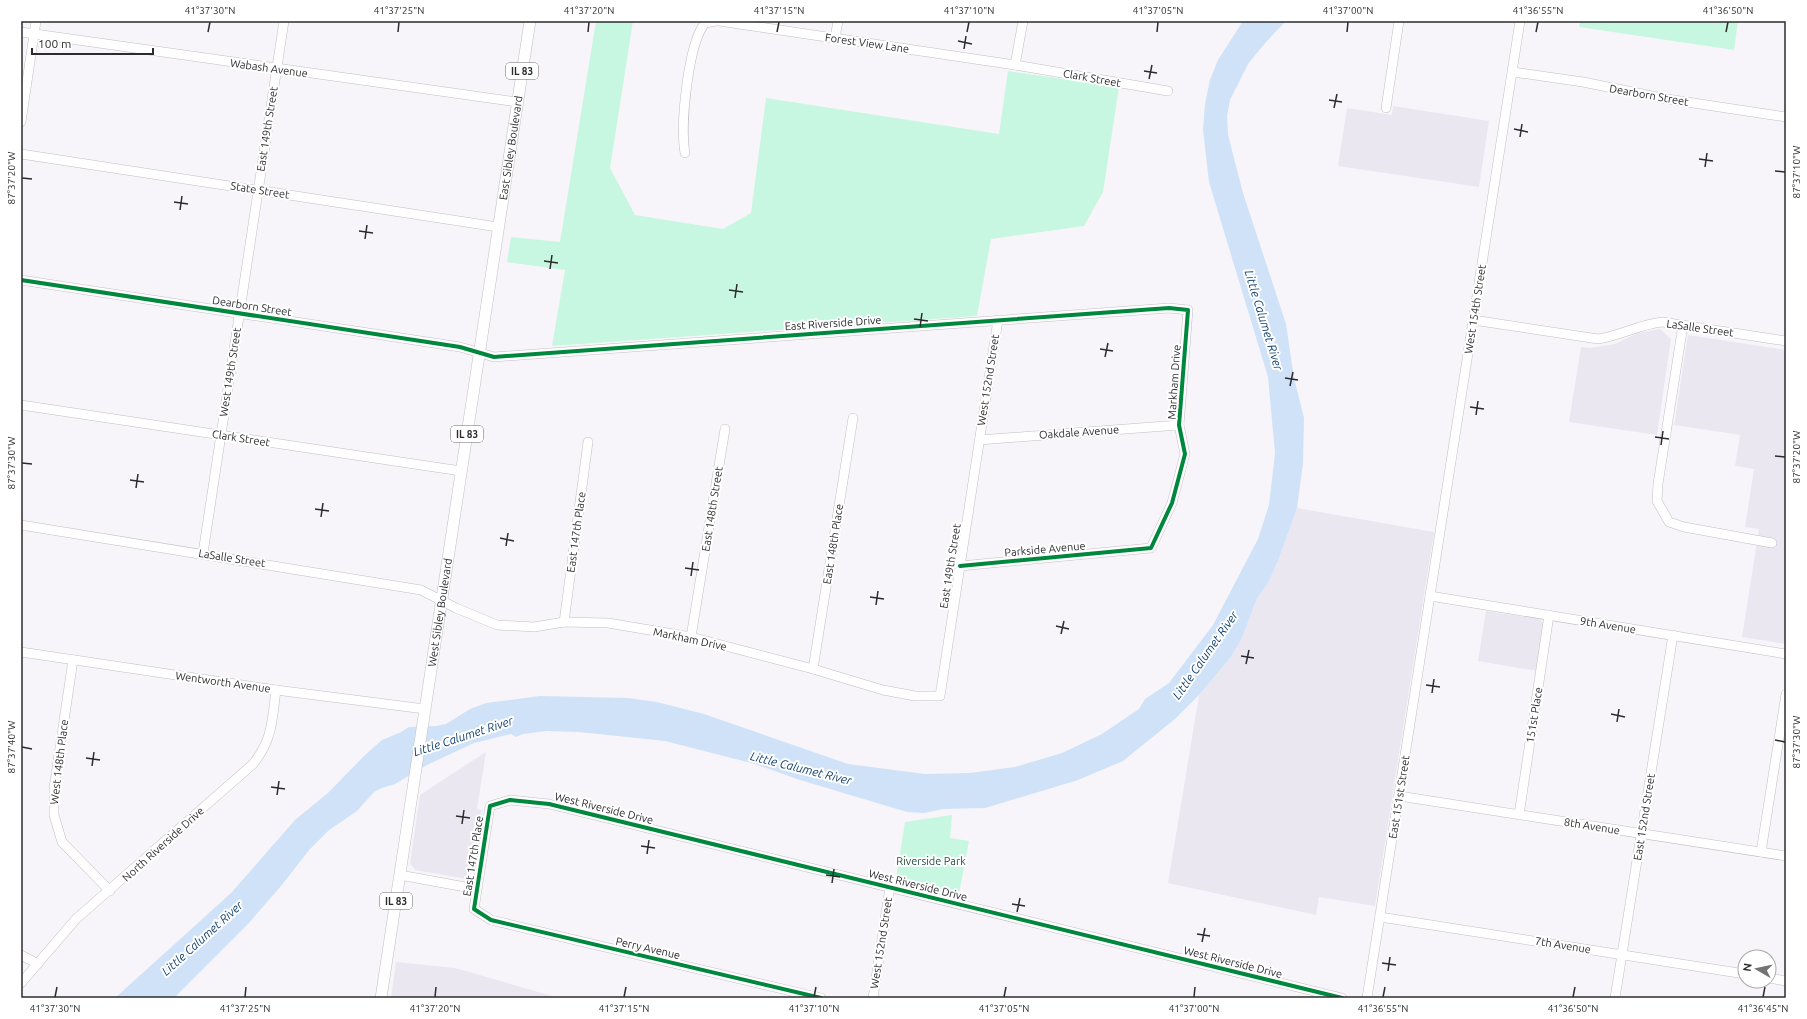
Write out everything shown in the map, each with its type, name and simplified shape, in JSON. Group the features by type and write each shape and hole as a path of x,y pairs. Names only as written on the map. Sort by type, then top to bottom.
{"main road":[{"name":"East Sibley Boulevard","path":"498,227 530,21"},
{"name":"West Sibley Boulevard","path":"381,998 498,227"}],"street":[{"path":"21,122 36,21"},
{"name":"East 149th Street","path":"258,190 284,21"},
{"name":"Forest View Lane","path":"685,153 682,138 684,114 697,37 705,23 718,21 1015,65"},
{"path":"835,38 838,21"},
{"path":"1015,65 1023,21"},
{"path":"1386,108 1399,21"},
{"name":"West 154th Street","path":"1430,596 1520,21"},
{"name":"Wabash Avenue","path":"21,32 517,102"},
{"name":"Clark Street","path":"1015,65 1168,91"},
{"name":"Dearborn Street","path":"1512,72 1583,82 1666,99 1786,117"},
{"name":"State Street","path":"21,154 498,227"},
{"name":"West 149th Street","path":"203,554 258,190"},
{"name":"Dearborn Street","path":"21,280 460,346 479,352"},
{"name":"East Riverside Drive","path":"479,352 494,356 1169,308 1188,310"},
{"name":"Markham Drive","path":"1132,551 1151,548 1172,503 1185,454 1180,425 1188,310"},
{"name":"West 152nd Street","path":"979,440 998,320"},
{"name":"LaSalle Street","path":"1473,320 1598,339 1615,336 1645,324 1662,322 1786,341"},
{"path":"1683,325 1658,484 1657,501 1669,522 1684,527 1772,543"},
{"name":"Clark Street","path":"21,405 461,471"},
{"name":"East 148th Place","path":"813,669 852,418"},
{"name":"Oakdale Avenue","path":"979,440 1180,425"},
{"name":"East 148th Street","path":"691,637 725,429"},
{"name":"East 149th Street","path":"940,696 979,440"},
{"name":"East 147th Place","path":"564,622 588,442"},
{"name":"LaSalle Street","path":"21,525 422,590 442,600"},
{"name":"Parkside Avenue","path":"960,566 1132,551"},
{"name":"9th Avenue","path":"1430,596 1786,654"},
{"name":"East 151st Street","path":"1367,998 1430,596"},
{"name":"Markham Drive","path":"442,600 456,608 496,625 534,627 564,622 608,623 691,637 813,669 883,690 915,696 940,696"},
{"name":"151st Place","path":"1519,815 1549,615"},
{"name":"East 152nd Street","path":"1615,998 1673,635"},
{"name":"Wentworth Avenue","path":"21,652 425,712"},
{"name":"West 148th Place","path":"73,660 54,788 54,815 62,842 110,891"},
{"name":"North Riverside Drive","path":"21,983 76,919 110,891 256,759 264,750 270,734 276,690"},
{"path":"1761,852 1786,694"},
{"name":"8th Avenue","path":"1399,796 1786,856"},
{"name":"West Riverside Drive","path":"490,806 510,800 549,804 1342,998"},
{"name":"East 147th Place","path":"474,909 490,806"},
{"path":"400,875 476,889"},
{"name":"West 152nd Street","path":"872,998 890,887"},
{"name":"Perry Avenue","path":"474,909 491,920 821,998"},
{"name":"7th Avenue","path":"1380,917 1737,973"},
{"path":"21,955 38,964"}],"shaded area":[{"path":"1393,106 1489,121 1479,187 1338,166 1347,108 1392,115"},
{"path":"1660,329 1671,339 1657,435 1569,422 1581,347 1590,348 1615,344 1638,333"},
{"path":"1688,335 1786,350 1786,644 1742,637 1759,529 1745,527 1754,469 1735,466 1740,435 1674,425"},
{"path":"1297,508 1434,532 1375,906 1319,897 1316,915 1168,883 1199,695 1231,657 1242,638 1257,598 1267,585 1278,561"},
{"path":"1486,611 1540,619 1544,624 1537,671 1478,661"},
{"path":"486,752 477,809 482,810 471,874 467,879 415,870 410,863 420,795"},
{"path":"396,962 455,968 559,998 391,998"}],"green space":[{"path":"596,21 633,21 610,168 635,215 723,229 751,213 766,98 999,134 1008,71 1119,87 1103,192 1084,226 991,239 977,316 552,346 565,270 507,262 511,237 560,242"},
{"path":"1580,21 1738,21 1734,50 1579,27"},
{"name":"Riverside Park","path":"952,815 950,838 969,841 958,899 895,884 905,822"}],"water":[{"name":"Little Calumet River","path":"1243,21 1286,21 1248,64 1230,100 1227,116 1228,135 1243,193 1286,324 1294,378 1304,418 1303,463 1297,508 1278,561 1267,585 1257,598 1242,638 1231,657 1199,695 1175,719 1123,761 1078,780 985,808 943,809 924,813 907,812 800,780 755,764 665,741 579,732 547,731 523,734 516,737 511,734 474,743 427,765 395,784 374,792 357,811 329,830 310,849 281,886 248,924 174,998 115,998 231,893 295,820 329,792 382,740 409,727 446,724 470,709 486,703 540,696 628,698 657,702 704,714 848,764 925,774 970,773 1015,767 1062,753 1102,734 1139,709 1145,699 1169,683 1213,625 1258,539 1269,505 1275,453 1268,377 1209,182 1203,130 1205,104 1210,80 1218,60"}],"cycle path":[{"path":"21,280 460,347 494,357 1169,308 1188,310 1179,425 1185,454 1172,503 1151,548 960,566"},
{"path":"821,998 491,920 474,909 490,806 510,800 549,804 1342,998"}]}
